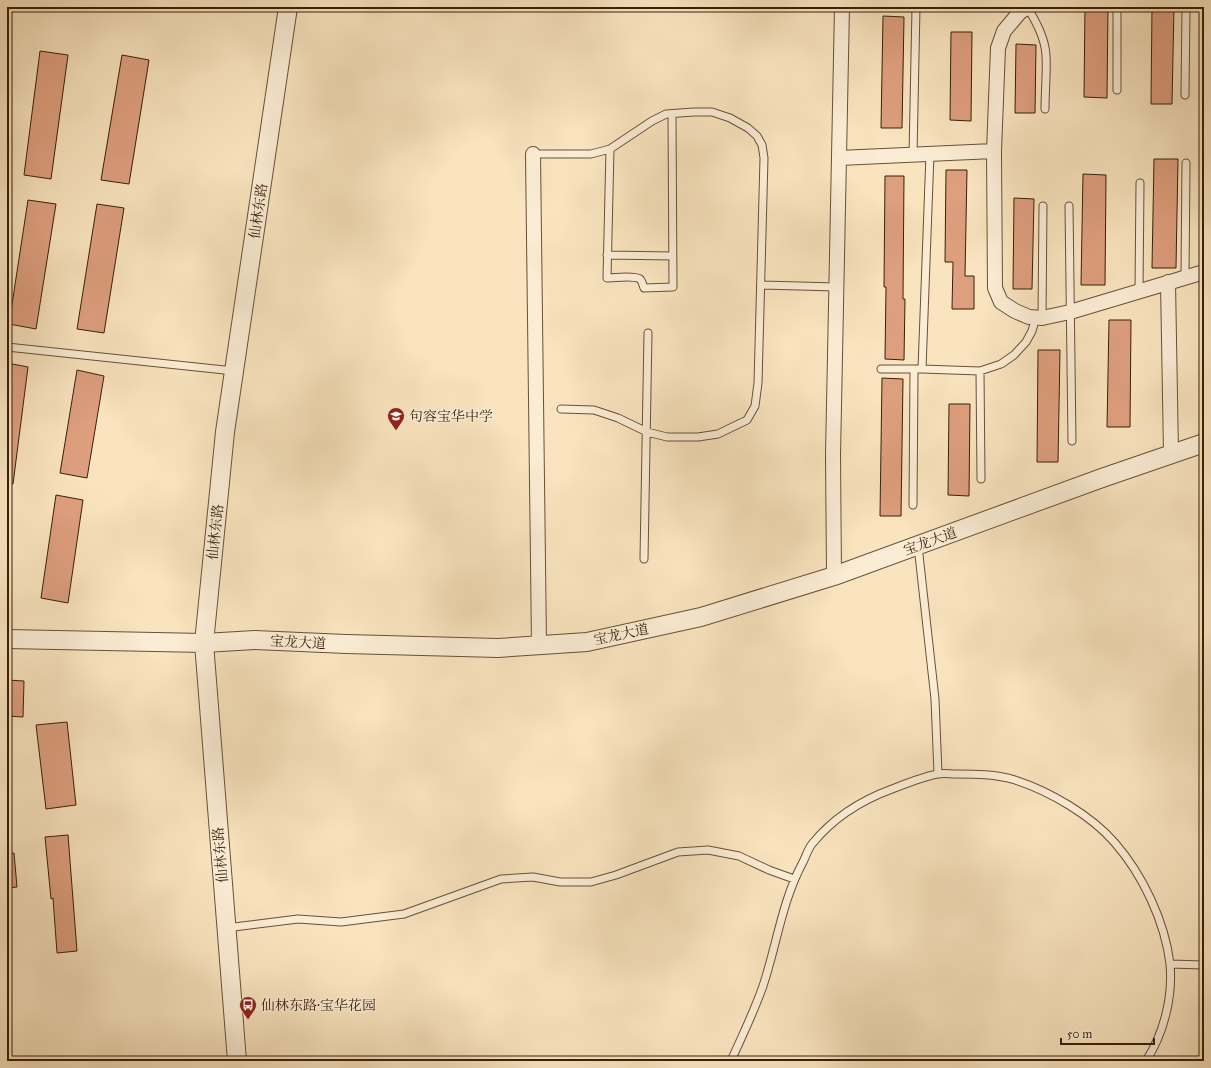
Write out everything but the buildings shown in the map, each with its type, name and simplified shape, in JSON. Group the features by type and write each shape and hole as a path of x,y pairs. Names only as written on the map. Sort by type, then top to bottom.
{"street":[{"name":"仙林东路","path":"237,1061 204,643 225,432 288,7"},
{"path":"834,576 833,455 839,158 842,84 842,7"},
{"path":"1023,8 1004,31 998,48 994,151 995,288 1001,302 1015,311 1029,316 1039,317 1070,312 1204,272"},
{"path":"839,158 994,151"},
{"path":"533,154 539,646"},
{"path":"1168,282 1171,454"},
{"name":"宝龙大道","path":"7,639 204,643 255,640 490,648 587,642 701,617 834,576 1204,443"}],"lane":[{"path":"913,155 916,7"},
{"path":"1117,7 1118,90"},
{"path":"1185,95 1186,7"},
{"path":"1023,8 1034,18 1043,41 1046,54 1045,109"},
{"path":"533,154 591,154 610,149 652,121 666,114 712,112 730,118 748,128 757,136 762,145 764,158 758,383 755,406 747,420 718,434 698,437 667,437 647,432 618,418 594,410 560,409"},
{"path":"610,149 607,278 633,277 642,282 644,288 673,287 672,114"},
{"path":"913,505 918,369 930,154"},
{"path":"1185,277 1186,163"},
{"path":"1139,291 1140,183"},
{"path":"881,369 980,371 1001,364 1014,355 1026,342 1039,317 1043,206"},
{"path":"1068,206 1072,441"},
{"path":"607,255 673,256"},
{"path":"761,284 836,287"},
{"path":"644,559 648,333"},
{"path":"7,347 234,371"},
{"path":"980,371 981,479"},
{"path":"918,546 935,699 938,774"},
{"path":"731,1061 763,986 784,909 794,879 812,845 836,820 856,806 878,794 938,774 978,774 1014,780 1044,791 1094,823 1114,842 1132,865 1148,893 1162,926 1170,964 1170,994 1164,1024 1146,1061"},
{"path":"226,928 298,919 341,922 404,914 501,879 534,877 560,882 591,882 616,875 678,852 708,850 739,856 769,870 794,879"},
{"path":"1170,964 1204,965"}],"place":[{"name":"句容宝华中学","path":"396,431"},
{"name":"仙林东路·宝华花园","path":"248,1020"}]}
